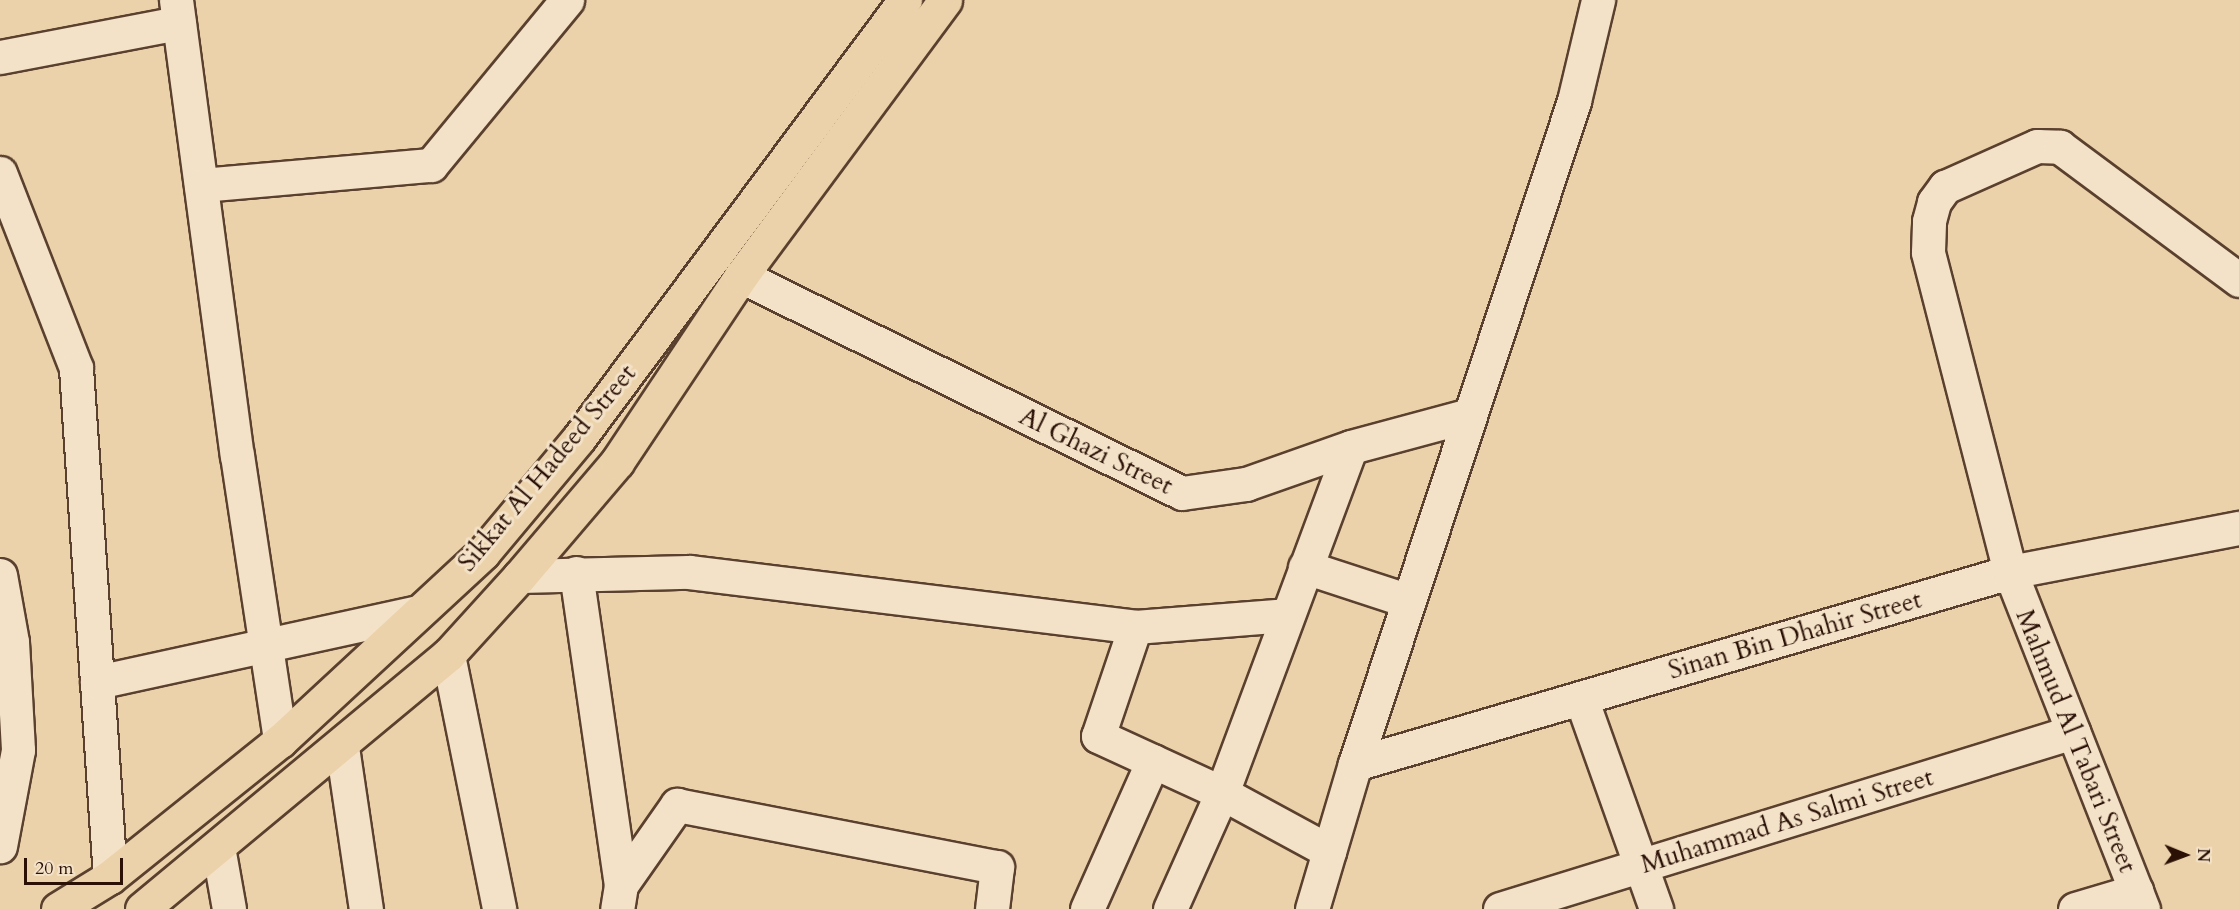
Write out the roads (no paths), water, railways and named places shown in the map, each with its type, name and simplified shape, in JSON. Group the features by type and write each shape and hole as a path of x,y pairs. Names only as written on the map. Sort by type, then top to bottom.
{"main road":[{"name":"Sikkat Al Hadeed Street","path":"58,909 110,877 280,741 483,553 579,438 905,0"},
{"name":"Sikkat Al Hadeed Street","path":"142,909 342,747 448,655 520,576 617,462 741,276 945,0"}],"street":[{"path":"201,185 431,165 567,0"},
{"path":"1312,909 1356,764 1574,101 1598,0"},
{"path":"0,57 178,11 280,741"},
{"name":"Mahmud Al Tabari Street","path":"2140,900 2010,573 1928,252 1929,221 1934,202 1945,187 2037,146 2060,147 2239,280"},
{"path":"0,173 76,368 110,877"},
{"name":"Al Ghazi Street","path":"741,276 1182,493 1246,484 1351,447 1470,415"},
{"path":"1170,909 1222,793 1286,615 1351,447"},
{"name":"Sinan Bin Dhahir Street","path":"1356,764 2010,573 2238,531"},
{"path":"1305,567 1409,601"},
{"path":"520,576 689,572 1135,627 1286,615"},
{"path":"576,573 619,897"},
{"path":"0,575 12,642 18,750 0,846"},
{"path":"97,682 417,612"},
{"path":"1135,627 1098,736 1222,793 1329,851"},
{"path":"0,681 12,642"},
{"path":"448,655 499,909"},
{"path":"1581,698 1656,909"},
{"name":"Muhammad As Salmi Street","path":"1500,909 2073,732"},
{"path":"342,747 366,909"},
{"path":"1087,909 1153,761"},
{"path":"619,897 677,805 997,867 992,909"},
{"path":"218,847 229,909"},
{"path":"2075,909 2140,900"}]}
